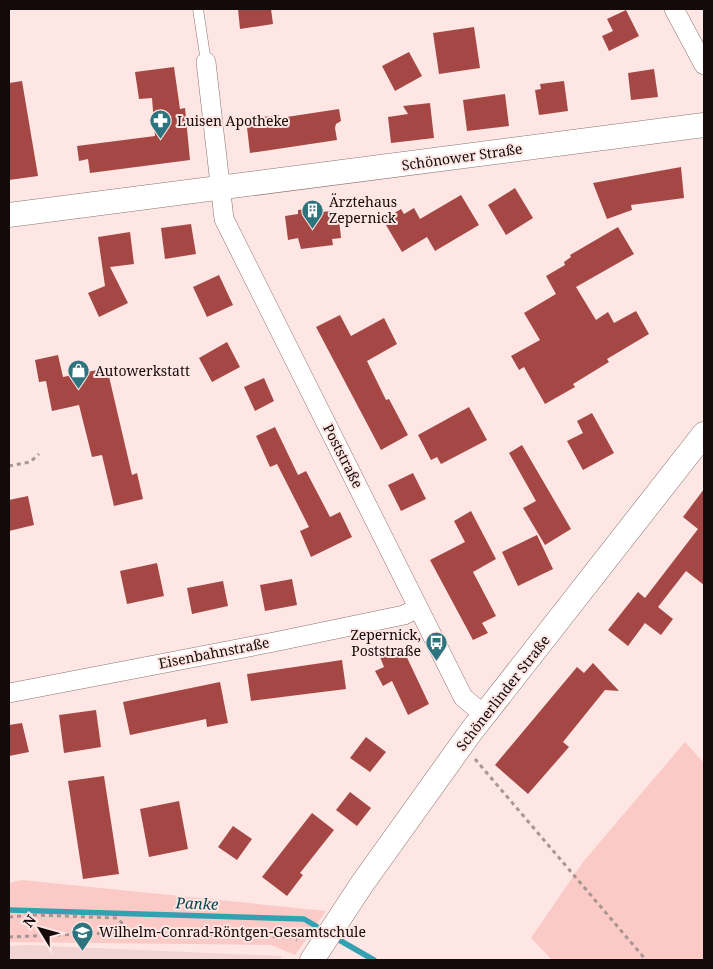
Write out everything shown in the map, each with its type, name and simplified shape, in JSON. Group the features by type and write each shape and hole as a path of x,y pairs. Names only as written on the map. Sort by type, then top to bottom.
{"street":[{"path":"674,9 704,64"},
{"path":"206,62 220,188"},
{"name":"Schönower Straße","path":"9,215 704,125"},
{"name":"Poststraße","path":"220,188 224,219 418,608 463,697 484,715"},
{"name":"Schönerlinder Straße","path":"312,960 328,934 484,715 704,434"},
{"name":"Eisenbahnstraße","path":"9,692 274,642 404,614 418,608"}],"lane":[{"path":"198,9 206,62"}],"path":[{"path":"9,466 30,462 39,454"},
{"path":"471,754 646,960"},
{"path":"9,917 34,915 117,918 132,932"},
{"path":"9,937 132,932 290,937 297,940"}],"shaded area":[{"path":"685,742 704,763 704,960 552,960 531,938 583,862"},
{"path":"22,880 326,911 295,955 271,945 9,942 9,883"},
{"name":"Wilhelm-Conrad-Röntgen-Gesamtschule","path":"25,945 282,956 280,960 9,960 9,946"}],"building":[{"path":"238,9 271,9 273,24 240,29"},
{"path":"626,10 639,36 609,51 602,36 613,31 607,19"},
{"path":"474,27 480,68 439,74 433,33"},
{"path":"409,52 422,76 395,91 382,66"},
{"path":"174,67 180,109 185,108 190,160 90,173 88,159 79,161 77,146 155,136 152,98 139,99 135,72"},
{"path":"654,69 658,97 631,100 628,73"},
{"path":"22,81 38,176 9,180 9,83"},
{"path":"564,81 568,111 539,115 535,90 541,89 540,84"},
{"path":"505,94 509,126 467,131 463,100"},
{"path":"430,103 434,138 391,143 388,117 408,114 403,106"},
{"path":"339,109 341,121 336,124 335,128 337,140 250,153 246,119 279,115 280,118"},
{"path":"681,167 684,198 631,205 632,210 607,219 593,183"},
{"path":"515,188 533,218 506,235 488,205"},
{"path":"461,195 479,225 435,251 427,237 402,252 383,220 401,209 404,214 414,208 420,219"},
{"name":"Ärztehaus Zepernick","path":"315,208 316,213 330,211 331,220 339,219 341,238 332,239 333,245 301,249 298,238 288,240 285,216 298,214 298,210"},
{"path":"191,224 196,254 165,259 161,228"},
{"path":"618,227 634,254 576,287 596,320 608,312 614,323 636,311 649,334 607,359 609,362 573,384 575,387 545,404 524,367 519,370 511,356 540,340 524,313 556,294 546,276 565,265 564,262 571,257 570,255"},
{"path":"130,232 134,264 110,267 128,303 99,317 88,293 105,286 98,237"},
{"path":"219,275 233,305 207,317 193,287"},
{"path":"340,315 351,336 384,318 397,344 367,361 386,400 389,399 408,435 381,450 316,327"},
{"path":"227,342 240,367 212,382 199,358"},
{"path":"58,355 63,377 107,368 132,475 137,473 143,499 114,506 102,455 92,457 79,405 52,411 46,381 39,382 35,360"},
{"path":"264,378 274,401 255,411 244,387"},
{"path":"469,407 487,440 441,464 437,457 431,460 418,435"},
{"path":"592,413 614,453 583,470 567,441 583,433 577,421"},
{"path":"275,427 298,475 306,471 330,517 340,512 352,537 311,557 300,531 309,527 277,464 270,467 256,436"},
{"path":"522,445 571,529 545,545 523,508 536,501 509,453"},
{"path":"413,473 426,499 401,511 388,485"},
{"path":"704,489 704,585 686,571 658,607 673,619 661,635 645,623 628,646 608,630 638,592 645,598 698,529 683,517"},
{"path":"28,496 34,525 9,531 9,500"},
{"path":"471,511 496,559 473,572 496,616 482,623 488,633 473,640 430,560 465,542 454,521"},
{"path":"537,535 553,569 518,586 502,552"},
{"path":"157,563 164,596 127,604 120,571"},
{"path":"292,579 297,605 265,611 260,585"},
{"path":"223,581 228,606 192,614 187,588"},
{"path":"402,647 429,704 408,715 392,681 383,686 375,671 384,667 380,657"},
{"path":"342,660 346,689 251,701 247,674"},
{"path":"593,663 619,691 605,690 563,742 569,747 528,794 495,765 577,667 584,673"},
{"path":"220,682 228,723 207,727 206,719 130,735 123,702"},
{"path":"96,710 101,747 64,753 59,715"},
{"path":"22,723 29,752 9,756 9,725"},
{"path":"366,737 386,752 370,772 350,758"},
{"path":"104,776 119,874 83,879 68,781"},
{"path":"350,792 371,808 357,826 336,810"},
{"path":"179,801 188,849 149,857 140,809"},
{"path":"312,813 334,830 300,873 303,875 287,896 262,877"},
{"path":"233,826 252,839 237,860 218,847"}],"waterway":[{"name":"Panke","path":"9,910 304,919 326,932"},
{"name":"Panke","path":"334,937 374,960"}],"place":[{"name":"Luisen Apotheke","path":"161,140"},
{"name":"Ärztehaus Zepernick","path":"313,229"},
{"name":"Autowerkstatt","path":"79,390"},
{"name":"Zepernick, Poststraße","path":"437,662"},
{"name":"Wilhelm-Conrad-Röntgen-Gesamtschule","path":"83,951"}]}
